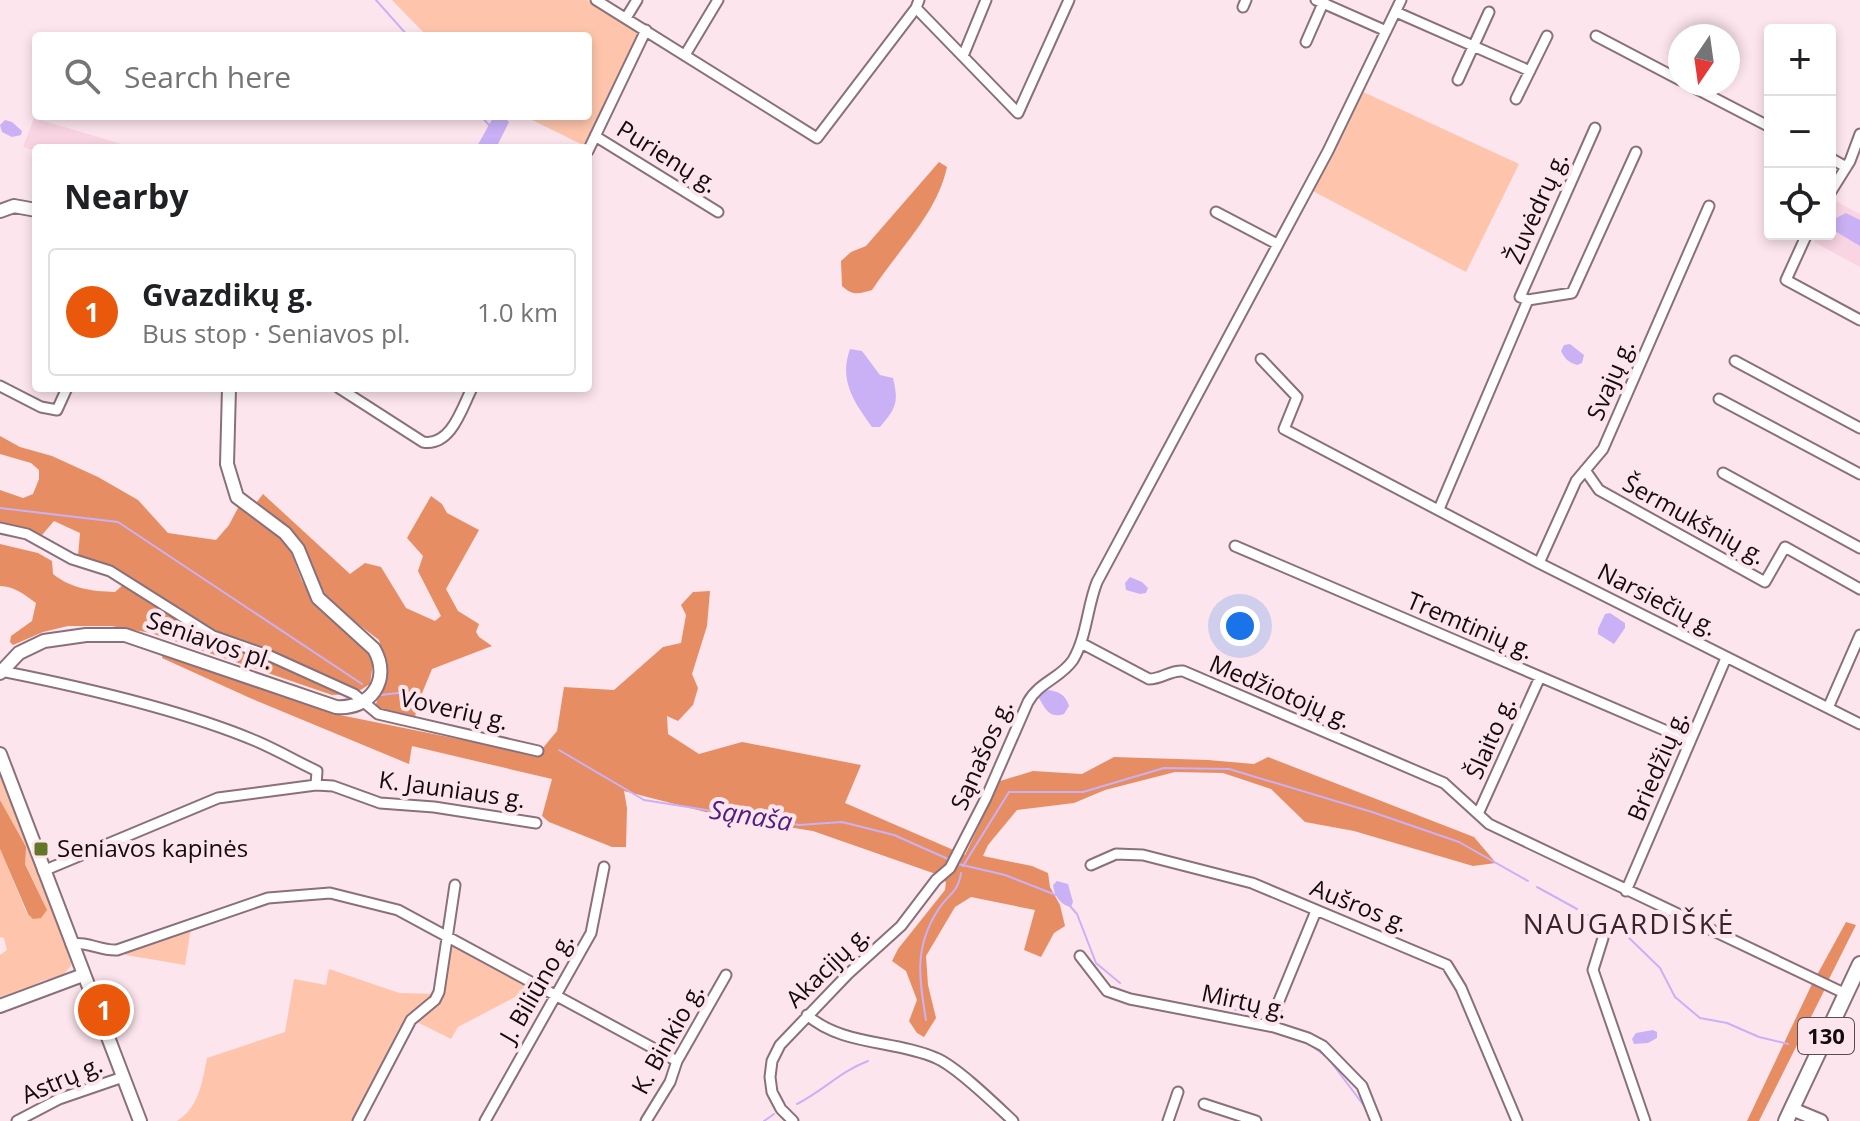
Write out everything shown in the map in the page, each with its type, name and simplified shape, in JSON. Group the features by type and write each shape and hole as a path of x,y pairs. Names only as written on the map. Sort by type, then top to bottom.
{"main road":[{"path":"0,211 14,206 32,209"},
{"path":"229,392 227,464 233,488 237,497 248,507 285,533 298,549 318,598 374,649 380,672 378,684 363,703"},
{"name":"Seniavos pl.","path":"1,672 19,653 44,641 86,635 125,635 336,707 350,708 363,703"},
{"path":"0,754 140,1121"},
{"name":"130","path":"1789,1115 1860,964"},
{"path":"0,1006 83,975"},
{"path":"1789,1115 1821,1121"}],"street":[{"path":"596,0 817,138 917,4 1018,113 1069,0"},
{"path":"626,18 637,0"},
{"path":"685,55 718,0"},
{"path":"963,56 986,0"},
{"path":"1081,643 1090,599 1097,582 1328,151 1401,0"},
{"path":"1306,42 1321,1 1384,30"},
{"path":"1396,12 1530,71"},
{"path":"1458,80 1489,12"},
{"path":"591,144 646,30"},
{"path":"1516,99 1547,36"},
{"path":"1596,36 1668,74"},
{"path":"1710,96 1764,124"},
{"name":"Žuvėdrų g.","path":"1528,300 1520,297 1595,128"},
{"path":"1836,183 1860,134"},
{"name":"Purienų g.","path":"595,136 718,212"},
{"path":"1439,509 1528,300 1572,293 1636,152"},
{"path":"1836,161 1846,167"},
{"name":"Svajų g.","path":"1539,563 1576,481 1603,449 1709,206"},
{"path":"1216,212 1277,244"},
{"path":"1804,240 1786,280 1860,320"},
{"name":"Narsiečių g.","path":"1261,359 1297,397 1284,429 1539,563 1860,724"},
{"path":"1735,361 1860,428"},
{"path":"0,386 41,407 57,410 65,392"},
{"path":"345,392 423,442 432,444 442,440 449,432 470,392"},
{"path":"1719,399 1860,474"},
{"name":"Šermukšnių g.","path":"1585,470 1599,490 1765,582 1785,547 1860,589"},
{"path":"1723,473 1860,548"},
{"name":"Voverių g.","path":"0,528 27,534 72,559 110,571 213,636 270,656 354,694 378,714 538,751"},
{"name":"Tremtinių g.","path":"1235,546 1690,741"},
{"path":"1828,708 1860,635"},
{"name":"Medžiotojų g.","path":"1081,643 1149,679 1172,671 1183,671 1444,783 1489,824 1846,994"},
{"name":"Sąnašos g.","path":"959,855 1028,702 1042,684 1063,673 1081,643"},
{"name":"Briedžių g.","path":"1626,891 1726,658"},
{"name":"Seniavos pl.","path":"1,672 121,698 256,741 317,771 316,785"},
{"name":"Šlaito g.","path":"1478,814 1540,677"},
{"name":"K. Jauniaus g.","path":"43,871 218,798 316,785 333,786 380,803 434,807 536,823"},
{"name":"Aušros g.","path":"1091,865 1116,854 1143,855 1252,883 1447,965 1461,988 1517,1121"},
{"name":"Akacijų g.","path":"793,1121 776,1101 770,1077 772,1061 780,1045 807,1015 901,926 959,855"},
{"name":"J. Biliūno g.","path":"485,1121 591,933 604,867"},
{"path":"358,1121 411,1020 435,1000 439,992 455,885"},
{"path":"71,944 86,943 117,950 268,898 322,893 398,910 677,1061"},
{"path":"1274,1027 1276,1008 1316,911"},
{"path":"1603,938 1593,970 1645,1121"},
{"name":"Mirtų g.","path":"1080,956 1107,991 1123,997 1274,1027 1323,1046 1362,1086 1376,1121"},
{"name":"K. Binkio g.","path":"646,1121 726,975"},
{"path":"807,1015 847,1036 938,1058 1013,1121"},
{"name":"Astrų g.","path":"17,1121 59,1099 123,1077"},
{"path":"1168,1121 1178,1092"},
{"path":"1204,1104 1256,1121"}],"shaded area":[{"path":"392,0 587,0 637,31 638,35 586,144 581,144 532,120 592,120 592,32 423,32"},
{"path":"1361,91 1519,164 1466,272 1311,190"},
{"path":"5,120 22,131 21,135 12,137 2,132 0,125"},
{"path":"33,120 122,144 32,144 32,150 23,147"},
{"path":"492,120 509,122 498,144 478,144"},
{"path":"939,162 947,167 935,200 872,290 856,293 842,286 841,261 851,252 866,246"},
{"path":"1836,202 1860,214 1860,267 1814,242 1836,240"},
{"path":"1846,213 1860,220 1860,246 1836,232 1836,218"},
{"path":"1570,344 1584,355 1582,363 1574,364 1564,356 1561,351 1564,345"},
{"path":"850,349 862,351 880,375 893,378 895,405 880,427 872,427 850,390 846,371"},
{"path":"0,436 20,447 52,456 98,477 138,500 168,533 216,540 239,506 275,530 288,544 302,581 321,610 367,651 373,663 370,684 354,694 332,695 151,633 111,626 68,626 43,632 13,645 11,636 32,621 36,603 15,589 0,586 0,544 38,553 52,561 53,574 75,586 115,592 124,584 100,563 78,556 80,533 54,521 42,535 0,527 0,490 23,498 33,494 39,470 31,463 0,454"},
{"path":"263,494 350,574 365,563 381,567 406,608 435,621 441,616 418,571 423,556 407,538 431,496 442,504 447,513 479,530 446,589 458,611 479,624 476,632 492,646 432,669 415,717 380,709 376,704 387,668 379,640 329,602 313,571 253,507"},
{"path":"1130,577 1148,588 1146,593 1126,590 1125,583"},
{"path":"710,591 707,626 692,674 698,688 693,705 678,721 667,716 668,734 699,754 742,742 861,765 845,803 965,855 1000,781 1033,771 1082,774 1114,757 1254,764 1268,757 1474,837 1496,863 1473,866 1354,831 1305,822 1271,789 1223,773 1175,772 1105,790 1074,803 1017,810 988,845 983,856 1032,866 1048,873 1065,926 1054,933 1041,957 1024,950 1035,910 971,897 955,907 926,956 928,985 936,1018 924,1037 909,1021 917,1000 906,971 892,961 945,890 946,882 933,873 813,831 725,817 624,791 626,847 612,847 549,822 542,816 552,779 412,746 409,764 162,658 163,653 335,714 537,755 557,731 564,687 614,690 663,647 681,643 686,615 681,605 693,592"},
{"path":"1610,613 1625,623 1614,644 1598,634 1605,614"},
{"path":"1048,690 1066,699 1069,706 1064,714 1052,714 1043,706 1039,698 1041,693"},
{"path":"0,773 72,958 71,966 63,975 42,981 0,1001 0,955 7,950 4,938 0,937 0,849 27,914 43,901 25,863 25,847 0,800"},
{"path":"0,800 26,847 25,864 47,910 41,918 33,919 28,914 0,849"},
{"path":"1057,881 1068,884 1073,902 1071,907 1056,896 1053,885"},
{"path":"1846,922 1856,925 1828,981 1817,975"},
{"path":"191,928 185,965 126,955 125,951"},
{"path":"452,944 534,987 458,1027 451,1039 409,1018 399,1028 354,1121 177,1121 195,1102 207,1058 285,1032 294,979 326,985 329,969 399,993 441,994"},
{"path":"1812,984 1825,989 1759,1121 1747,1121"},
{"path":"1657,1032 1657,1038 1648,1043 1634,1044 1632,1039 1636,1033"}],"waterway":[{"path":"376,0 404,32"},
{"path":"485,120 489,125"},
{"name":"Sąnaša","path":"0,508 118,522 362,684"},
{"name":"Sąnaša","path":"381,695 406,692 463,723"},
{"name":"Sąnaša","path":"559,750 644,800 799,825 842,822 894,835 948,859"},
{"path":"963,866 1009,792 1083,792 1164,768 1229,769 1459,842 1528,881"},
{"path":"958,864 1005,875 1056,895"},
{"path":"926,1020 920,976 925,937 930,924 955,889 961,873"},
{"path":"1537,887 1577,909"},
{"path":"1070,906 1077,914 1096,963 1120,983"},
{"path":"1587,915 1607,924"},
{"path":"1612,927 1622,931 1660,968 1675,997 1700,1018 1727,1023 1759,1037 1788,1044"},
{"path":"1232,1009 1260,1015"},
{"path":"1312,1046 1328,1058 1365,1107"},
{"path":"797,1104 868,1061"},
{"path":"764,1121 774,1114"}],"place":[{"name":"Seniavos kapinės","path":"41,849"},
{"name":"Gvazdikų g.","path":"104,1010"}],"district":[{"name":"NAUGARDIŠKĖ","path":"1629,924"}]}
